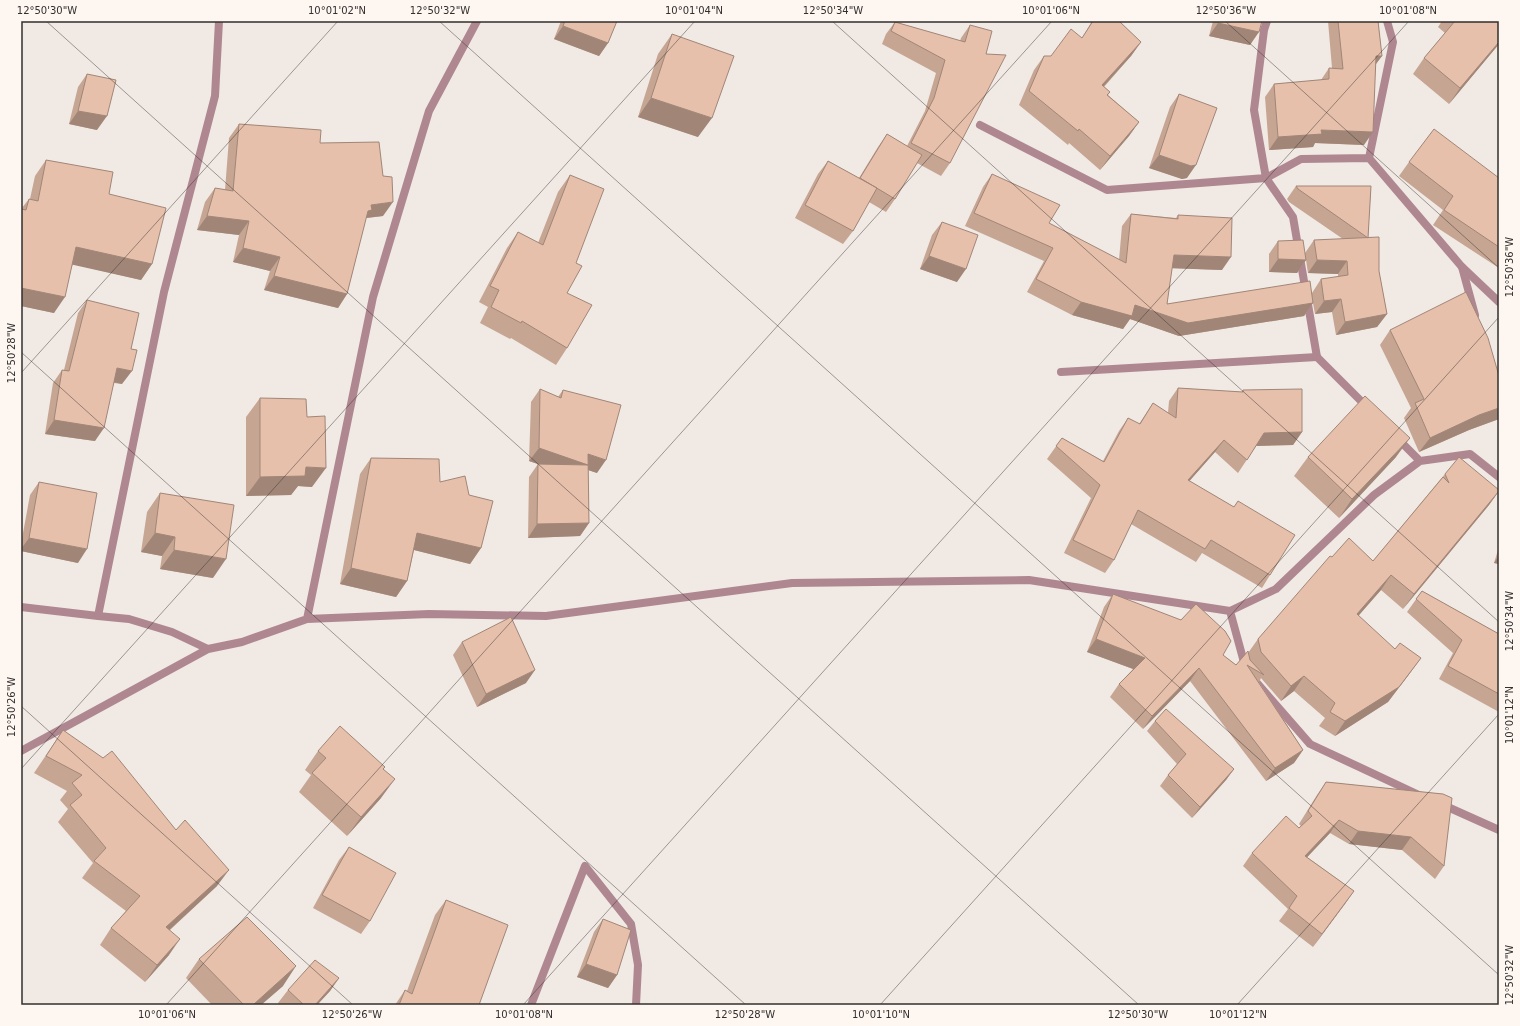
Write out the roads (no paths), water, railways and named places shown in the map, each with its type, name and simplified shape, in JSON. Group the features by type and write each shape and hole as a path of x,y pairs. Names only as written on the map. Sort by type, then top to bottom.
{"street":[{"path":"98,616 164,292 215,96 219,21"},
{"path":"307,619 373,297 429,111 477,21"},
{"path":"1267,21 1264,30 1254,110 1266,178 1293,216 1317,357 1371,412"},
{"path":"1369,158 1394,42 1387,21"},
{"path":"980,125 1107,190 1266,178 1302,159 1369,158"},
{"path":"1369,158 1462,267 1499,302"},
{"path":"1462,267 1476,320"},
{"path":"1061,372 1317,357"},
{"path":"1393,433 1420,461"},
{"path":"21,752 208,649 242,642 307,619 429,614 546,616 792,583 1030,580 1230,611 1276,589 1374,495 1420,461 1470,454 1499,477"},
{"path":"21,606 129,619 172,632 208,649"},
{"path":"1230,611 1246,669 1310,744 1499,830"},
{"path":"531,1005 585,866 631,924 638,965 636,1005"}]}
